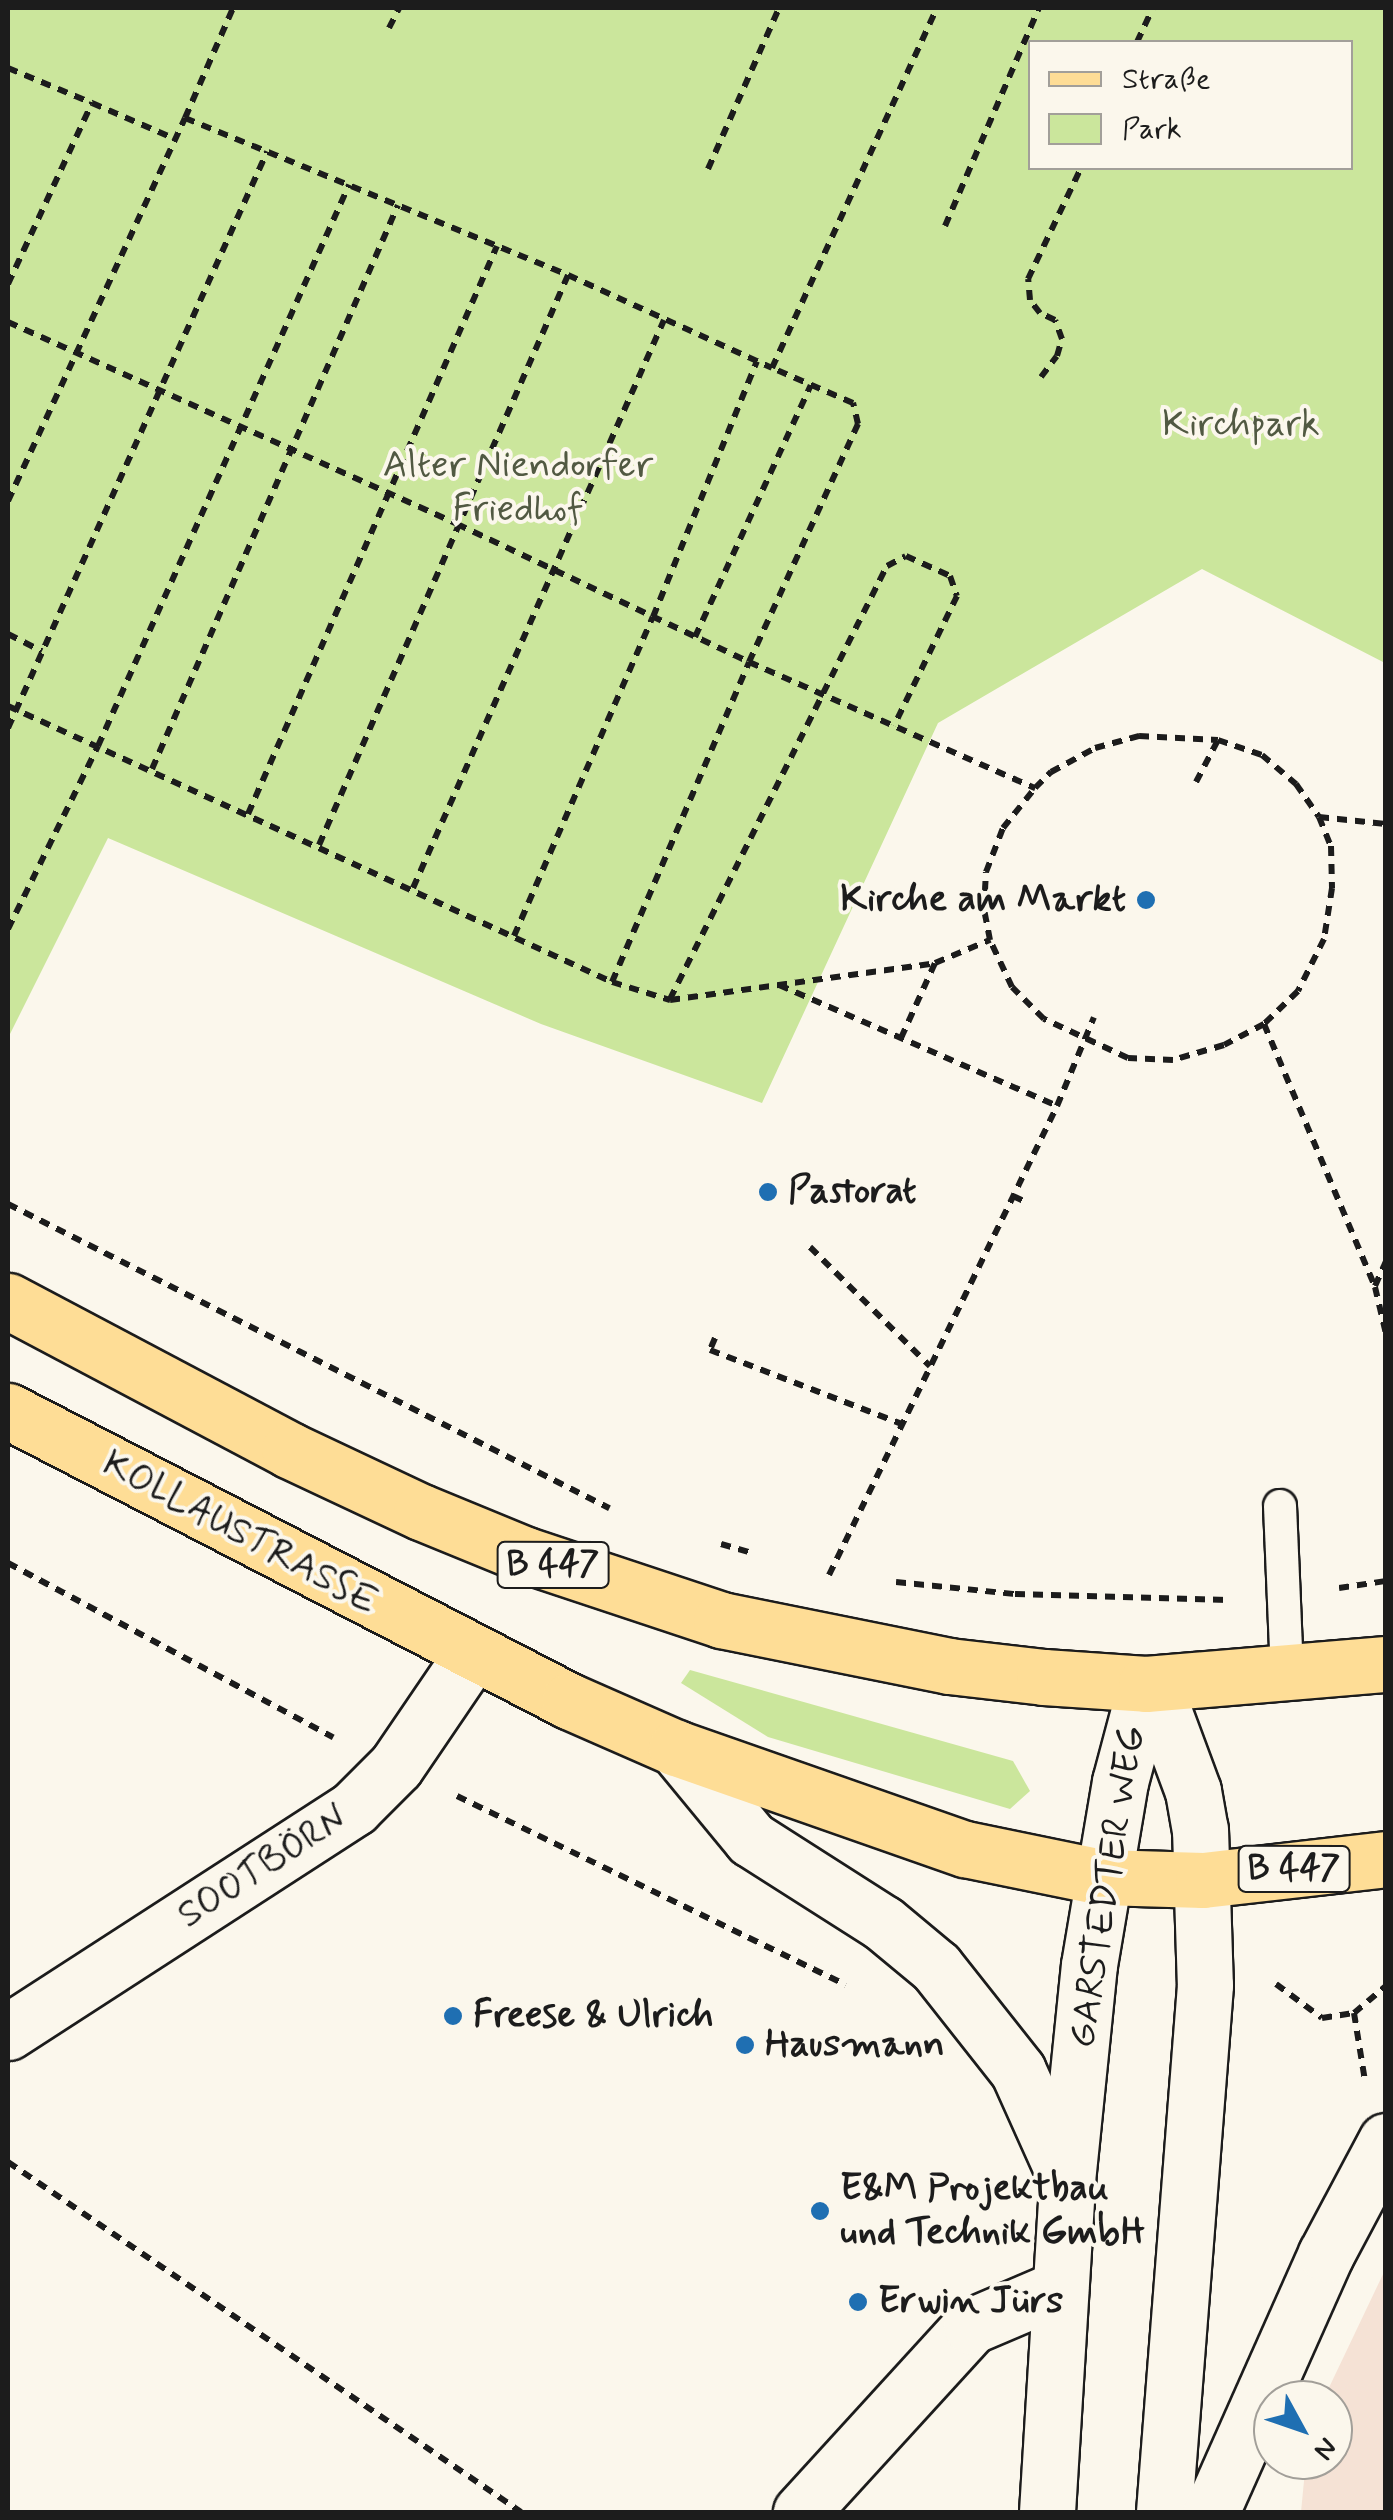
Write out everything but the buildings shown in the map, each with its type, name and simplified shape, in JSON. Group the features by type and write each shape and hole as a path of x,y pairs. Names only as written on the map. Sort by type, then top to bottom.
{"main road":[{"name":"B 447","path":"8,1301 289,1450 421,1512 526,1556 659,1602 817,1642 949,1666 1146,1684 1386,1664"},
{"name":"KOLLAUSTRASSE","path":"8,1411 472,1654"},
{"name":"B 447","path":"472,1654 676,1748 965,1849 1102,1877 1202,1880 1386,1859"},
{"name":"SOOTBÖRN","path":"8,2032 329,1827 376,1790 472,1654"},
{"name":"GARSTEDTER WEG","path":"1047,2512 1067,2181 1102,1877 1131,1733 1146,1684"},
{"name":"GARSTEDTER WEG","path":"1146,1684 1184,1760 1200,1828 1206,1985 1164,2512"},
{"path":"676,1748 751,1838 883,1923 936,1967 976,2012 1018,2071 1067,2181"},
{"path":"1211,2512 1326,2254 1386,2141"},
{"path":"801,2512 972,2326 1060,2288"}],"lane":[{"path":"1280,1506 1287,1674"}],"path":[{"path":"8,502 234,8"},
{"path":"389,28 399,8"},
{"path":"708,169 779,8"},
{"path":"772,368 938,8"},
{"path":"946,226 1038,8"},
{"path":"1138,40 1152,8"},
{"path":"9,72 176,139"},
{"path":"8,284 92,103"},
{"path":"185,118 568,275 853,403 858,424 749,662 612,982"},
{"path":"8,728 267,152"},
{"path":"1041,377 1058,356 1062,339 1055,320 1040,313 1030,300 1028,279 1080,170"},
{"path":"8,929 98,746 349,185"},
{"path":"152,769 398,205"},
{"path":"248,814 497,246"},
{"path":"318,846 568,275"},
{"path":"412,888 664,320"},
{"path":"8,322 457,524 749,662 1034,788"},
{"path":"514,936 653,617 757,361"},
{"path":"695,637 811,385"},
{"path":"670,1000 887,566 906,556 950,576 957,596 894,726"},
{"path":"8,634 42,651"},
{"path":"8,706 612,982 670,1000 935,963 990,940"},
{"path":"1139,736 1218,740 1262,755 1296,784 1319,817 1331,846 1332,888 1324,938 1298,991 1264,1024 1224,1045 1172,1060 1128,1058 1084,1041 1044,1019 1012,987 990,940 984,909 986,872 1003,828 1034,788 1051,772 1094,748 1139,736"},
{"path":"1196,782 1218,740"},
{"path":"1319,817 1386,824"},
{"path":"902,1038 935,963"},
{"path":"775,983 1057,1106"},
{"path":"829,1575 1057,1106 1094,1017"},
{"path":"1264,1024 1375,1287 1386,1334"},
{"path":"1013,1196 1026,1202"},
{"path":"8,1204 611,1509"},
{"path":"810,1247 930,1366"},
{"path":"1375,1287 1386,1261"},
{"path":"715,1338 710,1350 902,1424"},
{"path":"702,1538 756,1554"},
{"path":"8,1563 318,1730 853,1988 898,1988 936,1967"},
{"path":"811,1570 848,1577"},
{"path":"885,1581 1015,1594 1231,1600 1284,1597 1383,1581"},
{"path":"1276,1984 1322,2018 1354,2013 1386,1986"},
{"path":"1354,2013 1366,2087"},
{"path":"8,2162 520,2512"}],"shaded area":[{"path":"1385,2270 1385,2512 1301,2512 1304,2480 1353,2480 1353,2380 1333,2380"}],"green space":[{"name":"Alter Niendorfer Friedhof","path":"8,8 1385,8 1385,663 1202,569 938,723 762,1103 541,1024 108,838 8,1038"},
{"path":"690,1670 1013,1761 1030,1791 1010,1809 768,1737 681,1683"}],"place":[{"name":"Kirche am Markt","path":"1146,900"},
{"name":"Pastorat","path":"768,1192"},
{"name":"Freese & Ulrich","path":"453,2016"},
{"name":"Hausmann","path":"745,2045"},
{"name":"E&M Projektbau und Technik GmbH","path":"820,2211"},
{"name":"Erwin Jürs","path":"858,2302"}],"park label":[{"name":"Kirchpark","path":"1241,425"}]}
